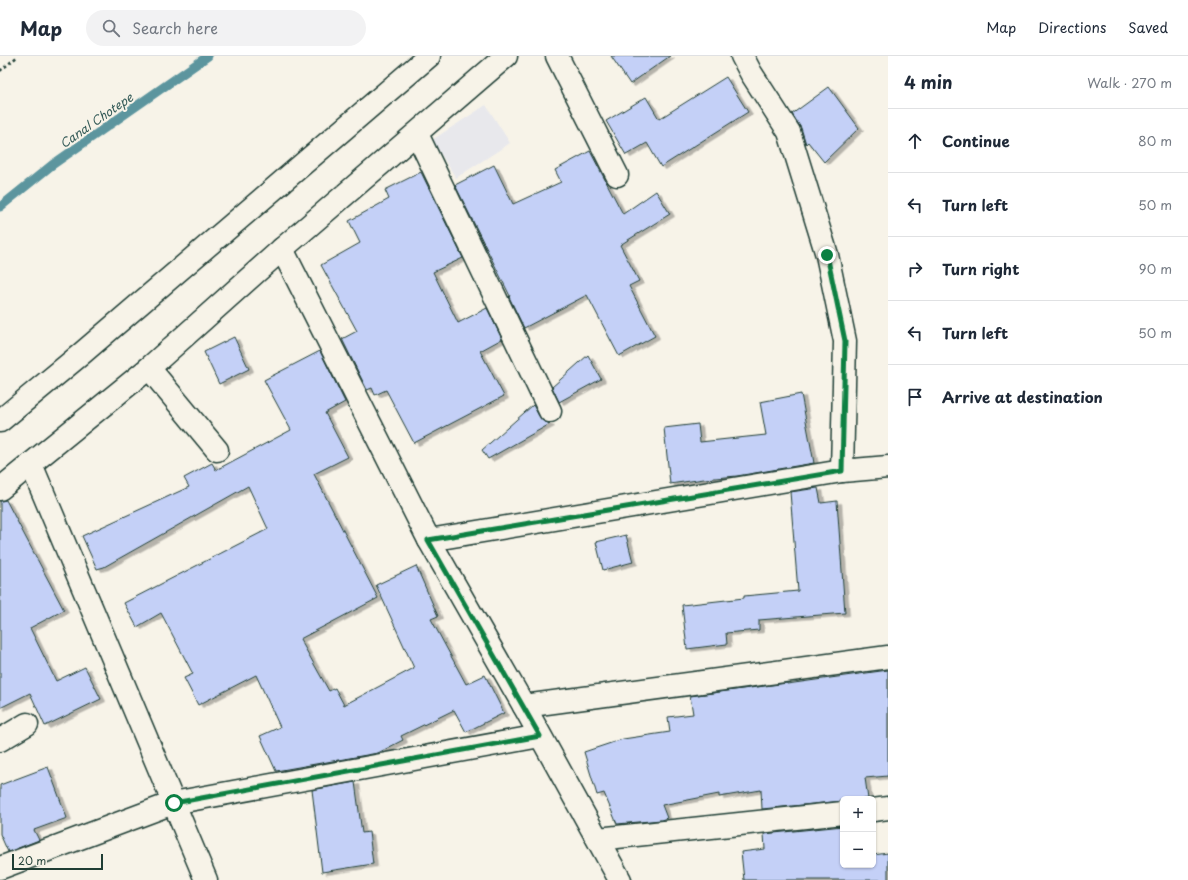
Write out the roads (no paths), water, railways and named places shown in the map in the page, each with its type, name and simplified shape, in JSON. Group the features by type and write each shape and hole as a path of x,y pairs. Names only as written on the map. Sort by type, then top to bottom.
{"street":[{"path":"0,421 86,350 429,56"},
{"path":"0,489 149,368 282,249 506,56"},
{"path":"557,56 617,175"},
{"path":"742,56 751,73 789,132 827,255 845,341 842,471"},
{"path":"417,134 550,411"},
{"path":"282,249 428,540 524,706 620,880"},
{"path":"149,368 217,450"},
{"path":"31,464 206,880"},
{"path":"428,540 842,471 888,467"},
{"path":"524,706 888,657"},
{"path":"0,740 27,724"},
{"path":"0,868 174,803 540,736"},
{"path":"876,810 888,808"},
{"path":"598,839 840,813"}],"waterway":[{"name":"Canal Chotepe","path":"0,207 52,165 208,56"}]}
